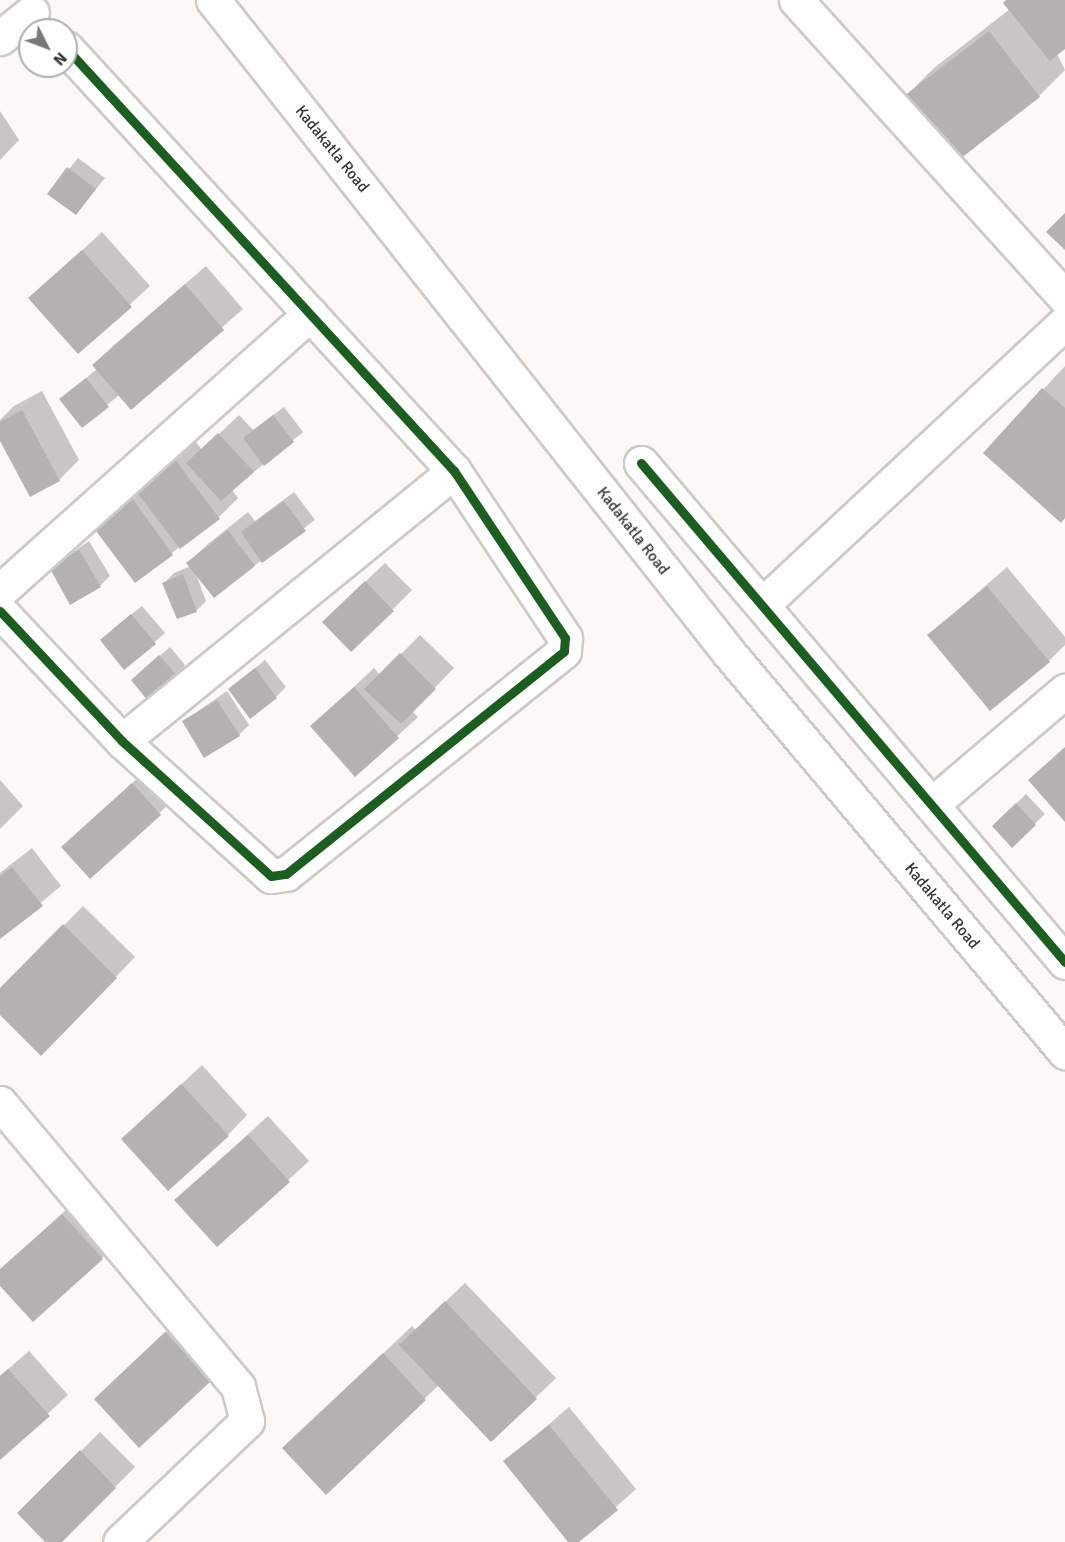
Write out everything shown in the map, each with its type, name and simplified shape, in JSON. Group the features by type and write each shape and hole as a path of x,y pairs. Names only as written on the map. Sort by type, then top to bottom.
{"street":[{"name":"Kadakatla Road","path":"213,0 729,653 1065,1052"},
{"path":"796,0 1065,298"},
{"path":"0,38 34,14"},
{"path":"0,611 122,741 271,876 286,874 564,651 565,638 454,471 78,61"},
{"path":"0,591 310,314"},
{"path":"762,605 1065,322"},
{"path":"641,463 1065,962"},
{"path":"122,741 454,471"},
{"path":"932,804 1065,691"},
{"path":"0,1103 238,1387 248,1420 120,1542"}],"building":[{"path":"1006,0 1065,0 1065,49 1050,61 1003,3"},
{"path":"989,31 1040,97 956,162 904,96"},
{"path":"67,167 96,189 76,215 47,194"},
{"path":"1065,213 1065,250 1046,232"},
{"path":"82,250 132,307 78,354 28,298"},
{"path":"185,284 224,330 131,410 92,365"},
{"path":"86,378 109,407 82,428 59,399"},
{"path":"1042,388 1065,408 1065,518 1061,523 983,453"},
{"path":"22,410 60,481 30,497 0,441 0,422"},
{"path":"273,415 294,442 264,466 243,438"},
{"path":"218,433 254,472 221,501 186,463"},
{"path":"173,457 220,519 180,549 133,487"},
{"path":"132,498 173,555 135,583 93,527"},
{"path":"284,501 306,531 262,563 241,532"},
{"path":"228,530 255,566 214,598 186,563"},
{"path":"79,550 101,587 70,605 49,567"},
{"path":"183,574 197,612 177,619 162,583"},
{"path":"365,581 394,611 351,652 322,622"},
{"path":"987,586 1050,662 990,711 927,635"},
{"path":"131,614 156,644 124,670 100,640"},
{"path":"400,653 436,689 401,724 364,689"},
{"path":"159,655 177,676 148,701 131,680"},
{"path":"255,668 277,698 250,719 228,689"},
{"path":"354,687 399,738 355,777 310,726"},
{"path":"217,700 240,736 204,758 182,721"},
{"path":"1065,747 1065,822 1028,780"},
{"path":"132,783 161,815 90,879 61,847"},
{"path":"1016,803 1036,825 1012,848 992,826"},
{"path":"12,867 43,906 0,939 0,876"},
{"path":"63,924 117,978 41,1056 0,1015 0,988"},
{"path":"181,1084 229,1136 168,1191 121,1139"},
{"path":"248,1135 290,1182 217,1247 174,1200"},
{"path":"62,1214 103,1259 33,1322 0,1286 0,1269"},
{"path":"445,1301 537,1399 491,1442 399,1345"},
{"path":"165,1332 211,1381 139,1448 94,1399"},
{"path":"383,1353 426,1400 326,1495 282,1448"},
{"path":"8,1369 50,1416 0,1460 0,1376"},
{"path":"549,1425 618,1510 579,1542 568,1542 503,1461"},
{"path":"80,1450 116,1488 62,1542 45,1542 17,1513"}],"cycle path":[{"path":"0,611 122,741 271,876 286,874 564,651 565,638 454,471 78,61"},
{"path":"641,463 1065,962"}]}
